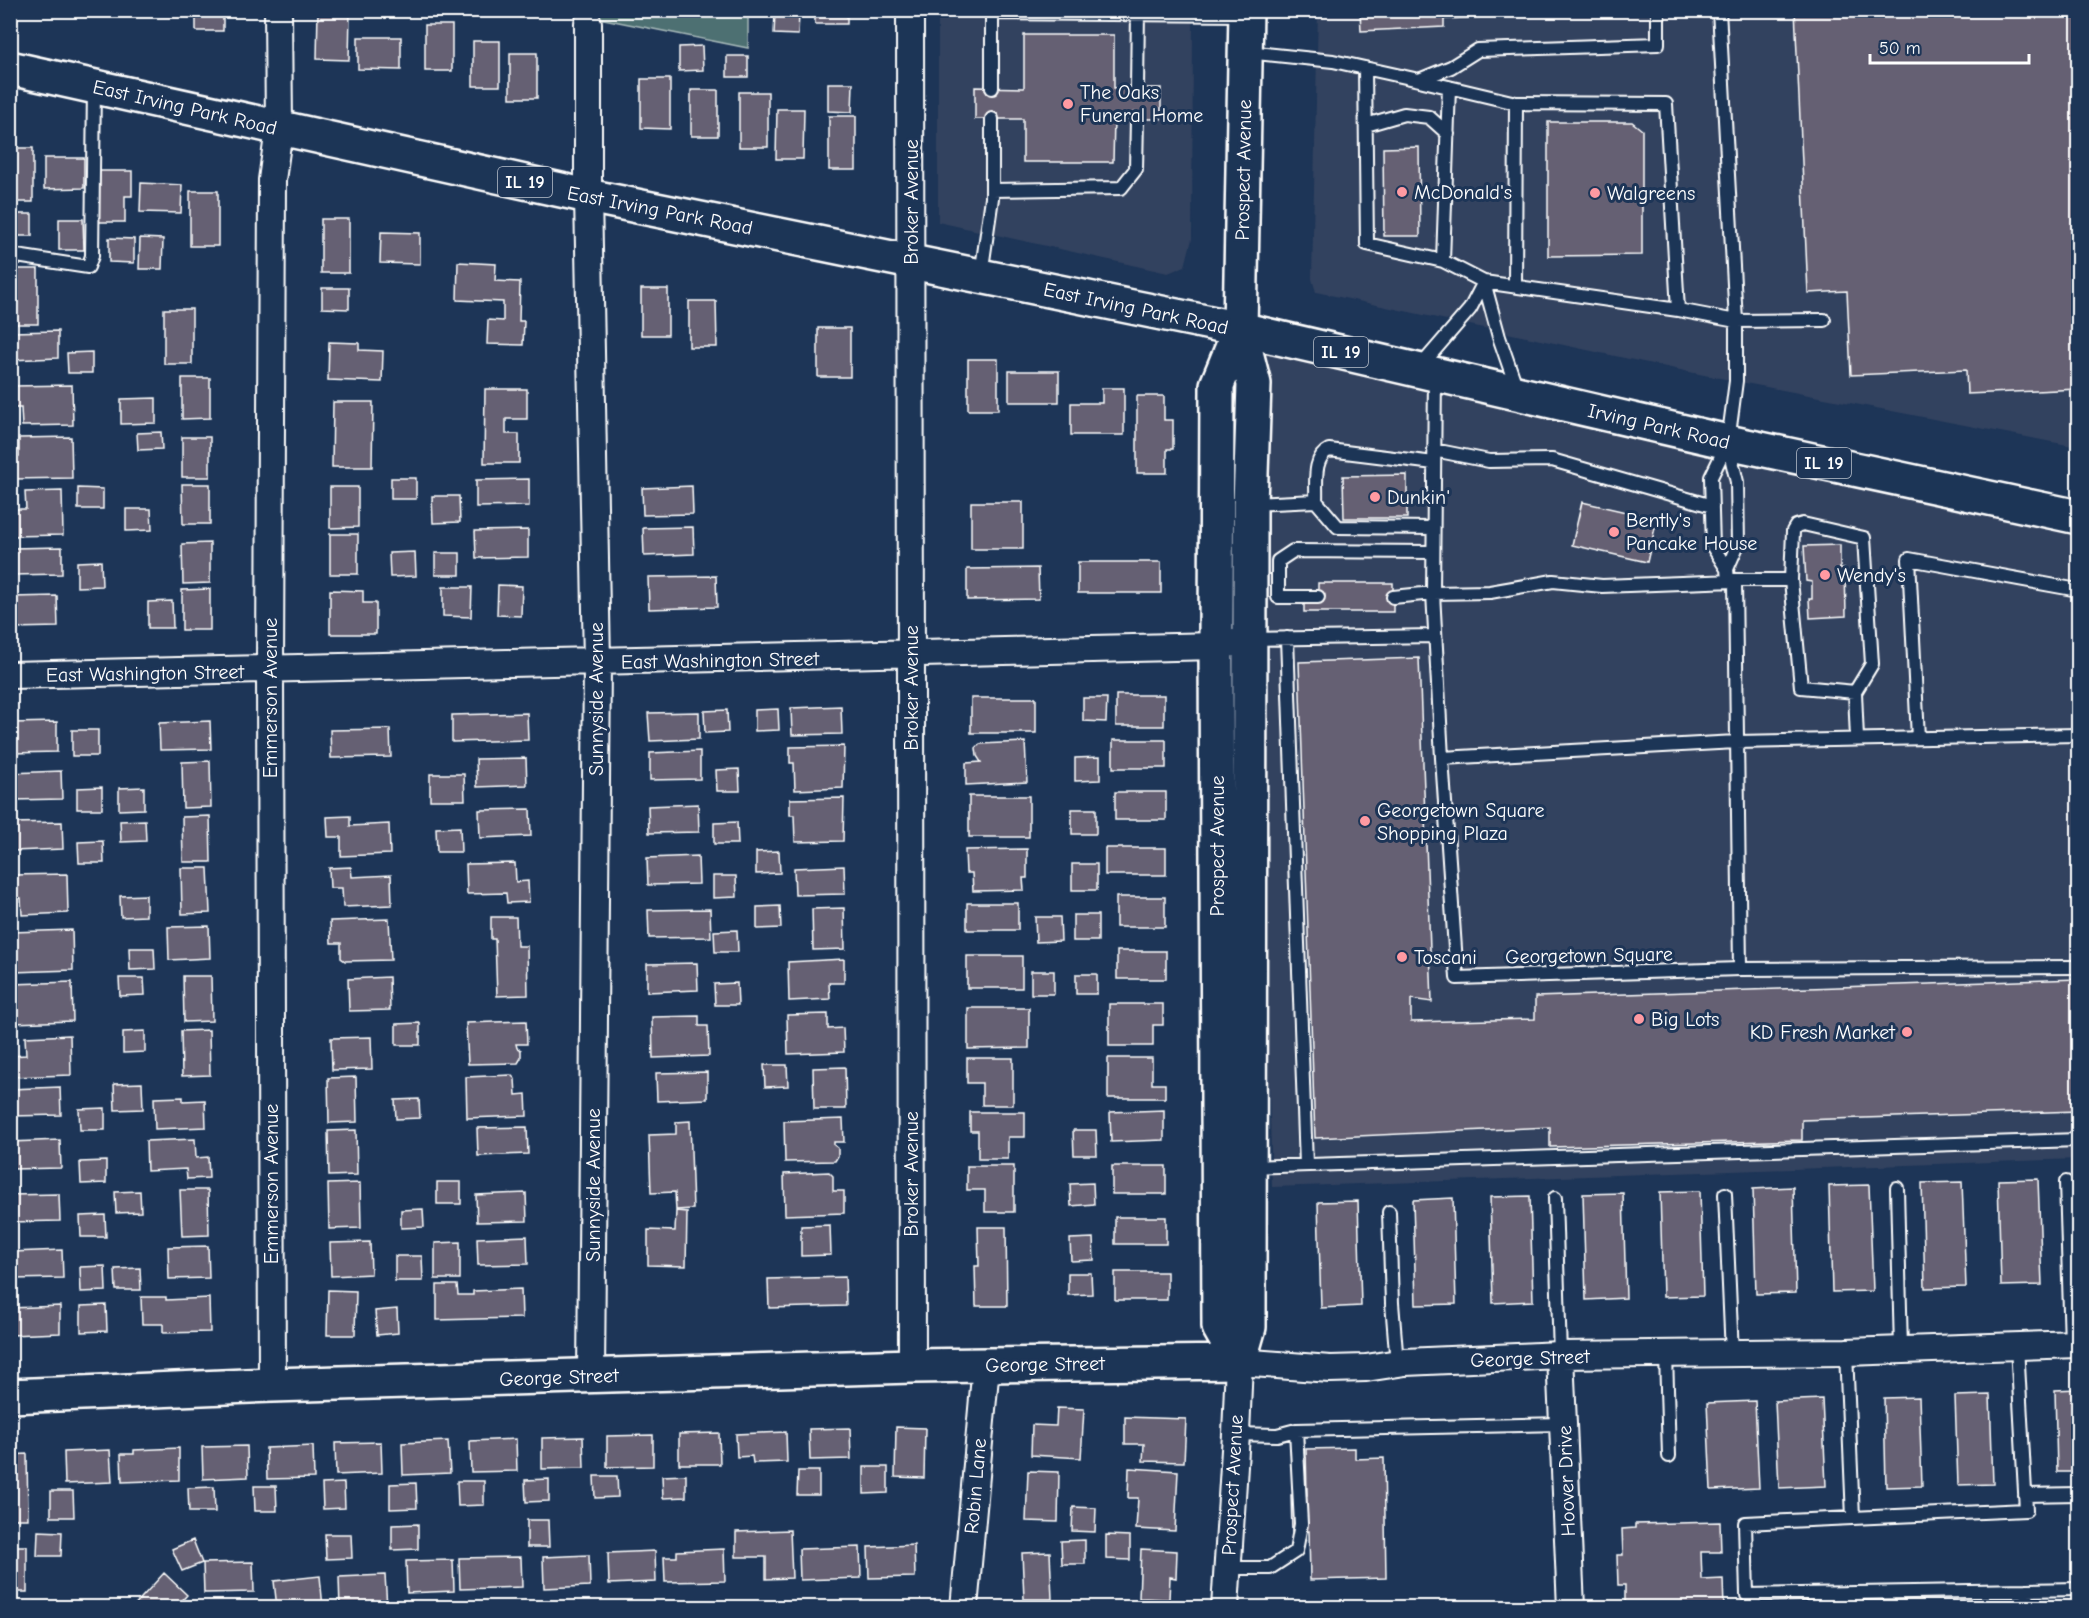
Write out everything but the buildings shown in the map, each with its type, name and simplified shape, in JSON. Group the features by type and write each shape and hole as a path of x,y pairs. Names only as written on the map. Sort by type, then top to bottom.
{"street":[{"name":"Emmerson Avenue","path":"272,1385 270,671 272,180 279,129 278,10"},
{"name":"Broker Avenue","path":"910,10 912,1366"},
{"name":"Prospect Avenue","path":"1225,1608 1239,1362 1249,1327 1250,504 1254,384 1240,329 1246,13"},
{"name":"Sunnyside Avenue","path":"588,23 588,196 597,662 591,1376"},
{"name":"East Irving Park Road","path":"10,68 588,196 1240,329"},
{"name":"Prospect Avenue","path":"1239,1362 1219,1327 1216,646 1217,385 1240,329"},
{"name":"Irving Park Road","path":"1240,329 1728,442 2079,517"},
{"name":"East Washington Street","path":"10,675 911,656 1216,646 1250,639"},
{"name":"George Street","path":"10,1396 272,1385 912,1366 1239,1362 1330,1369 1560,1355 1846,1352 2075,1344"},
{"name":"Hoover Drive","path":"1560,1355 1571,1608"},
{"name":"Robin Lane","path":"964,1608 986,1365"}],"lane":[{"path":"1419,80 1451,67 1478,50 1658,44 1658,10"},
{"path":"1719,10 1736,321 1736,381 1728,442 1711,477 1713,547 1730,576"},
{"path":"992,88 992,12 1246,13"},
{"path":"1137,88 1138,12"},
{"path":"1246,52 1333,61 1516,104 1666,104 1678,310"},
{"path":"1365,68 1367,244 1443,261 1484,282 1678,310 1736,321 1824,320"},
{"path":"10,255 88,267 92,256 94,87"},
{"path":"1443,261 1449,87"},
{"path":"1515,286 1516,104"},
{"path":"1366,125 1404,114 1429,117 1448,134"},
{"path":"981,275 992,190 992,119"},
{"path":"992,190 1121,188 1136,169 1137,119"},
{"path":"1427,372 1470,309 1484,282"},
{"path":"1484,282 1518,393"},
{"name":"Georgetown Square","path":"1427,372 1434,450 1435,636 1457,978 1740,969 2079,967"},
{"path":"1728,442 1737,482 1738,544 1730,576 1740,969"},
{"path":"1433,528 1338,527 1316,501 1318,462 1322,454 1329,450 1434,463"},
{"path":"1434,450 1489,461 1552,460 1712,506"},
{"path":"1250,504 1316,501"},
{"path":"1855,692 1801,687 1791,580 1793,531 1796,526 1803,524 1864,538 1872,664 1855,692 1857,739"},
{"path":"1318,597 1278,597 1278,561 1293,551 1433,552"},
{"path":"1918,738 1910,559 2079,590"},
{"path":"1393,597 1433,593 1490,592 1553,581 1602,586 1730,576 1791,580"},
{"path":"1250,639 1435,636"},
{"path":"1287,638 1306,1165"},
{"path":"1442,758 1736,742 2079,735"},
{"path":"1249,1167 2079,1140"},
{"path":"2066,1182 2075,1344"},
{"path":"1897,1188 1901,1350"},
{"path":"1725,1194 1732,1354"},
{"path":"1555,1198 1560,1355"},
{"path":"1389,1212 1397,1364"},
{"path":"2017,1346 2025,1509 1745,1523 1747,1595 2079,1589"},
{"path":"1846,1352 1853,1518"},
{"path":"1666,1355 1669,1456"},
{"path":"1236,1434 1277,1435 1296,1430 1563,1424"},
{"path":"1227,1568 1270,1568 1296,1551 1301,1524 1296,1430"},
{"path":"2025,1495 2079,1494"},
{"path":"2027,1590 2028,1608"},
{"path":"1856,1593 1856,1608"}],"shaded area":[{"path":"938,11 1193,11 1192,239 1185,266 1168,273 938,222"},
{"path":"1318,11 2078,11 2078,447 1699,374 1316,292 1312,279"},
{"name":"Georgetown Square Shopping Plaza","path":"1248,338 2078,523 2078,1159 1272,1187"}],"green space":[{"path":"564,11 748,11 748,48"}],"place":[{"name":"The Oaks Funeral Home","path":"1068,104"},
{"name":"McDonald's","path":"1402,192"},
{"name":"Walgreens","path":"1595,193"},
{"name":"Dunkin'","path":"1375,497"},
{"name":"Bently's Pancake House","path":"1614,532"},
{"name":"Wendy's","path":"1825,575"},
{"name":"Georgetown Square Shopping Plaza","path":"1365,821"},
{"name":"Toscani","path":"1402,957"},
{"name":"Big Lots","path":"1639,1019"},
{"name":"KD Fresh Market","path":"1907,1032"}]}
